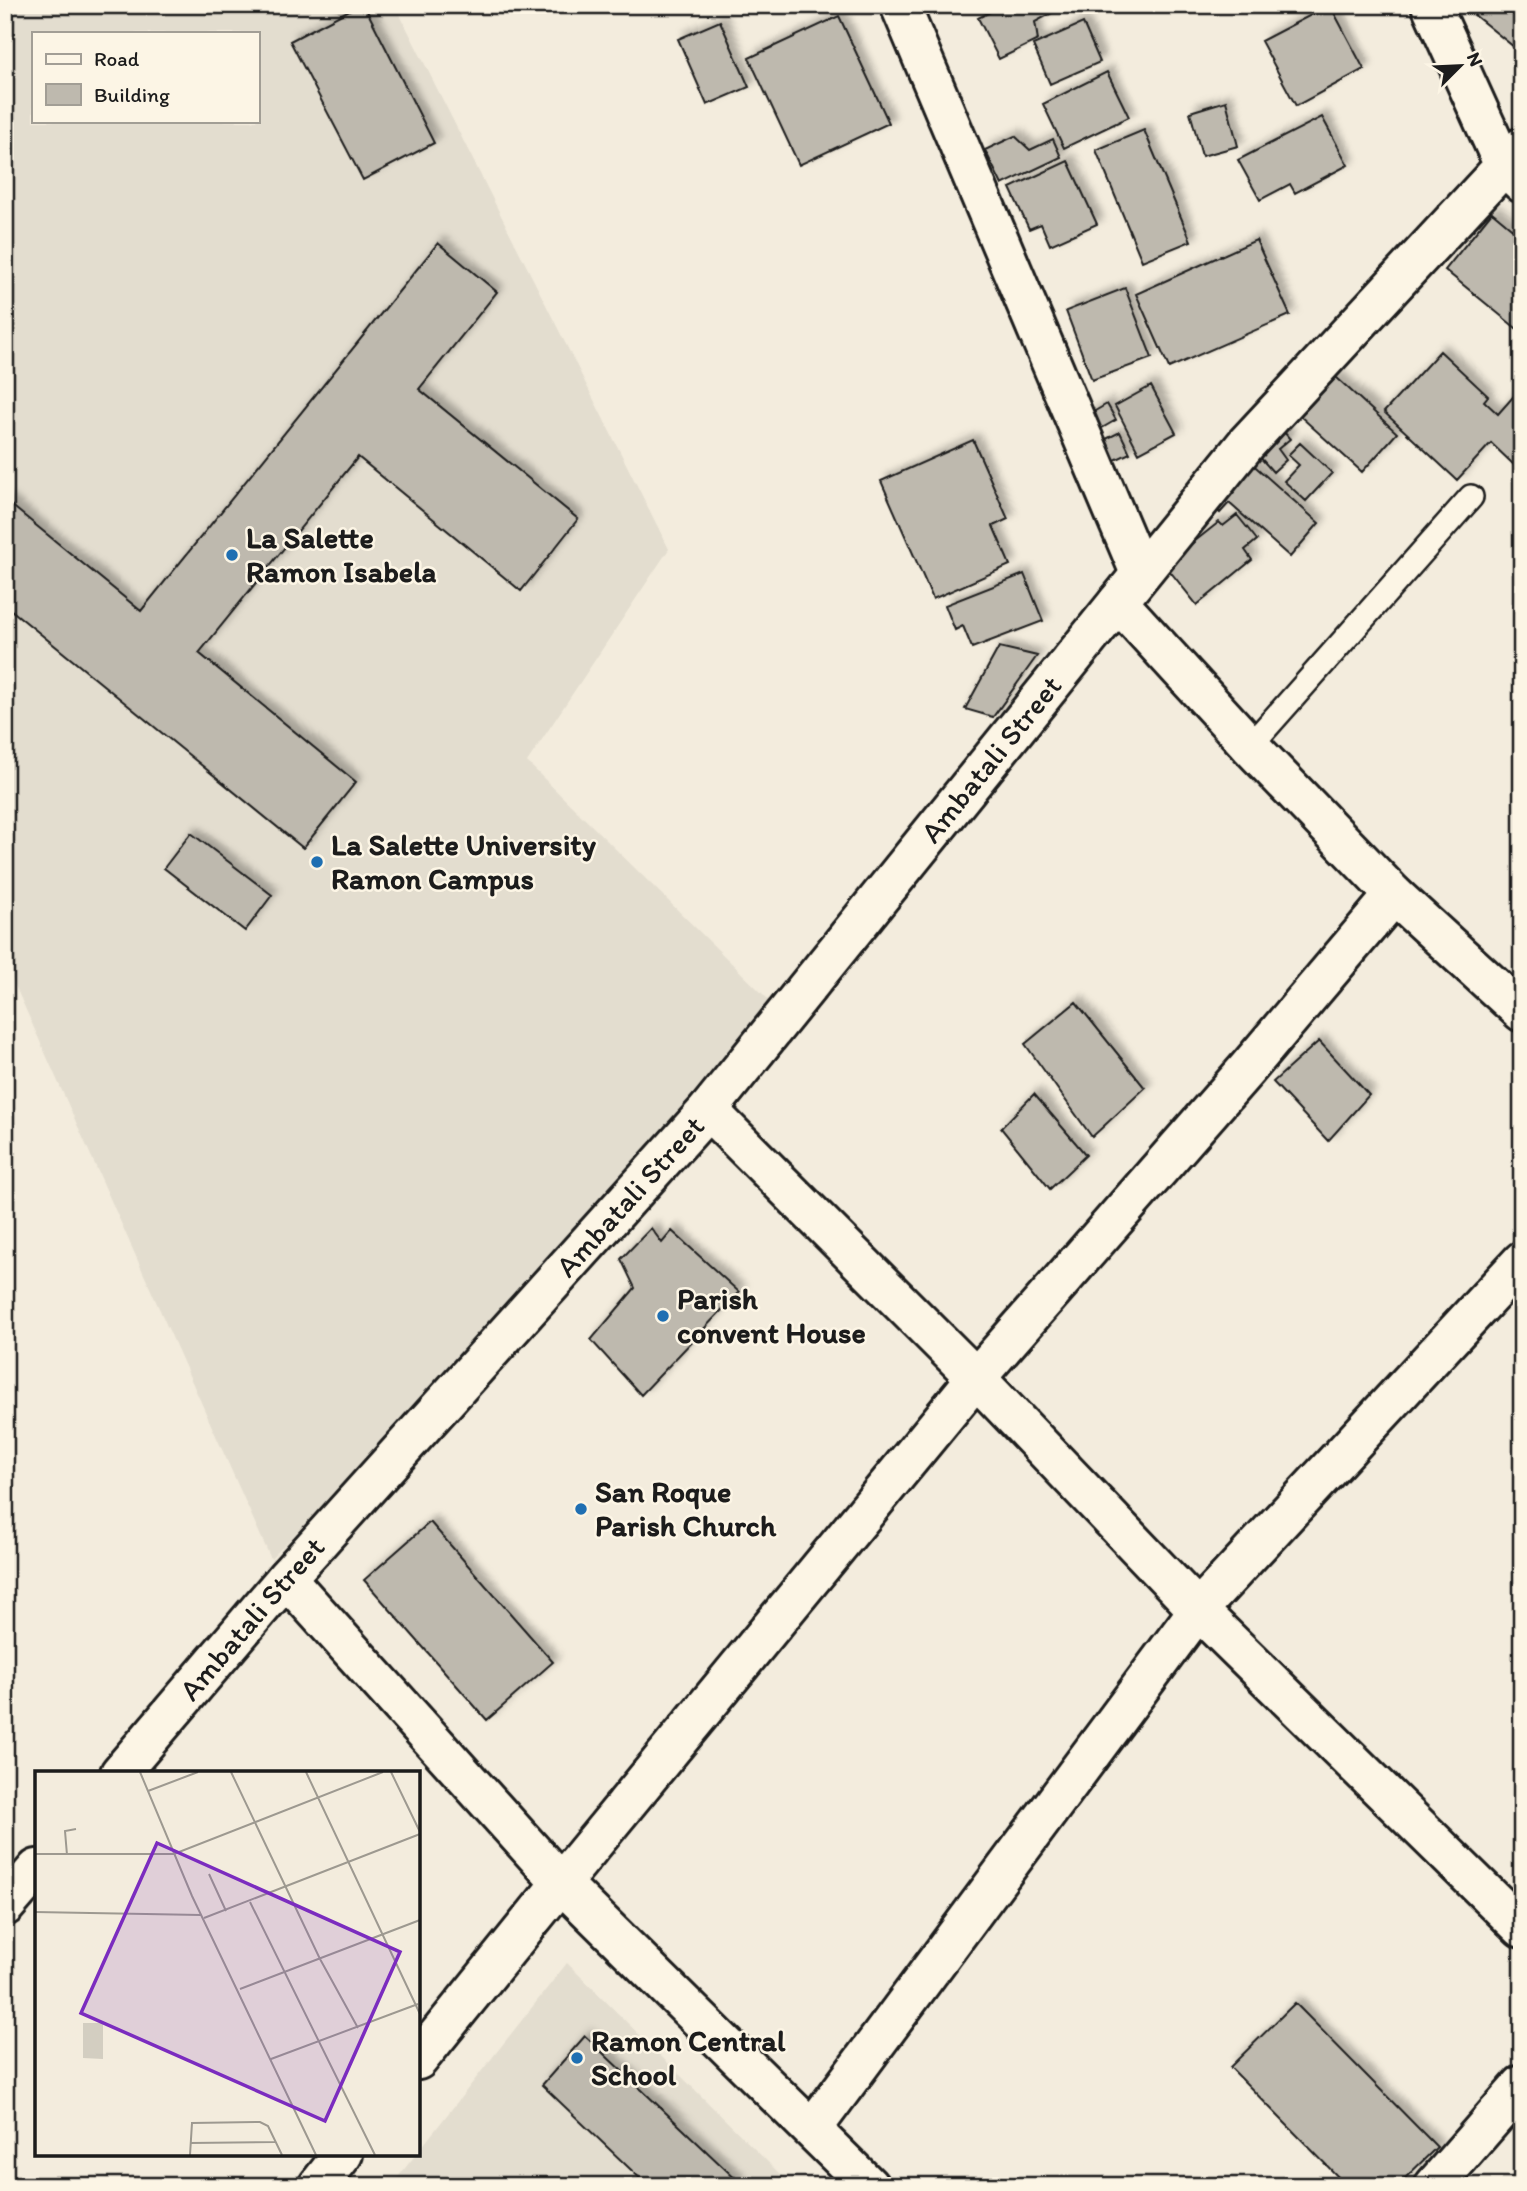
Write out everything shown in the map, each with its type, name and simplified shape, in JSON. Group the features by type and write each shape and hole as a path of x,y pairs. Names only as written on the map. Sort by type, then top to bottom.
{"street":[{"path":"900,5 1129,587 1250,746 1394,895 1522,1012"},
{"path":"1432,5 1516,166"},
{"name":"Ambatali Street","path":"122,1771 286,1578 708,1110 1246,443 1516,166"},
{"path":"420,2058 976,1378 1247,1069 1394,895"},
{"path":"708,1110 976,1378 1198,1610 1522,1927"},
{"path":"813,2128 1198,1610 1522,1261"},
{"path":"286,1578 561,1883 869,2186"},
{"path":"5,1906 35,1871"},
{"path":"1434,2186 1522,2085"},
{"path":"318,2186 341,2156"}],"lane":[{"path":"1250,746 1471,497"}],"shaded area":[{"name":"La Salette University Ramon Campus","path":"5,5 395,5 669,549 527,762 775,1006 433,1390 271,1559 5,963"},
{"name":"Ramon Central School","path":"567,1963 792,2186 391,2186 415,2156 420,2156 420,2149"}],"building":[{"path":"359,5 364,5 434,143 363,180 290,41"},
{"path":"997,5 1065,6 1035,22 1038,40 999,59 978,18 998,8"},
{"path":"1330,5 1364,69 1296,106 1261,41"},
{"path":"1480,5 1522,5 1522,47 1519,51 1473,14"},
{"path":"839,16 889,123 799,165 749,58"},
{"path":"720,21 749,87 707,105 678,39"},
{"path":"1083,23 1100,62 1050,84 1033,45"},
{"path":"1107,72 1129,117 1064,148 1043,104"},
{"path":"1226,101 1238,146 1202,156 1190,112"},
{"path":"1322,117 1348,165 1295,193 1290,184 1260,200 1238,160"},
{"path":"1144,130 1191,241 1142,261 1096,150"},
{"path":"1015,136 1030,150 1053,139 1061,157 1002,185 985,150"},
{"path":"1068,161 1097,224 1050,245 1041,224 1029,229 1010,188"},
{"path":"1492,212 1522,237 1522,333 1445,270"},
{"path":"1256,240 1290,315 1169,368 1136,294"},
{"name":"La Salette Ramon Isabela","path":"438,243 497,292 419,389 578,519 521,591 358,457 199,653 356,782 303,848 5,605 5,500 141,611"},
{"path":"1125,288 1152,358 1092,380 1066,311"},
{"path":"1440,351 1488,396 1484,401 1498,414 1520,389 1522,390 1522,456 1514,465 1491,443 1457,480 1384,412"},
{"path":"1336,377 1397,433 1362,472 1300,416"},
{"path":"1151,386 1176,433 1139,453 1115,406"},
{"path":"1107,404 1116,420 1097,431 1088,415"},
{"path":"1277,424 1290,439 1278,449 1286,460 1273,472 1251,447"},
{"path":"1120,432 1130,453 1113,461 1104,440"},
{"path":"973,440 1008,519 993,526 1010,565 933,599 881,481"},
{"path":"1300,443 1332,473 1306,501 1284,481 1299,465 1288,455"},
{"path":"1249,461 1319,523 1290,557 1229,503 1220,513 1211,505"},
{"path":"1237,515 1257,540 1245,550 1252,560 1197,605 1165,565 1219,522 1223,526"},
{"path":"1024,574 1043,621 972,648 963,626 955,630 945,605"},
{"path":"999,647 1037,656 993,717 965,709"},
{"path":"191,833 272,895 245,931 164,868"},
{"path":"1076,1002 1145,1088 1092,1137 1025,1044"},
{"path":"1319,1041 1369,1095 1328,1141 1273,1082"},
{"path":"1034,1094 1086,1155 1050,1189 1001,1128"},
{"name":"Parish convent House","path":"651,1228 662,1243 672,1231 739,1292 641,1395 591,1340 635,1288 621,1259"},
{"path":"430,1522 553,1662 487,1720 364,1580"},
{"path":"1295,2003 1437,2147 1397,2186 1347,2186 1230,2067"},
{"path":"585,2036 743,2186 648,2186 542,2085"}],"place":[{"name":"La Salette Ramon Isabela","path":"232,555"},
{"name":"La Salette University Ramon Campus","path":"317,862"},
{"name":"Parish convent House","path":"663,1316"},
{"name":"San Roque Parish Church","path":"581,1509"},
{"name":"Ramon Central School","path":"577,2058"}]}
